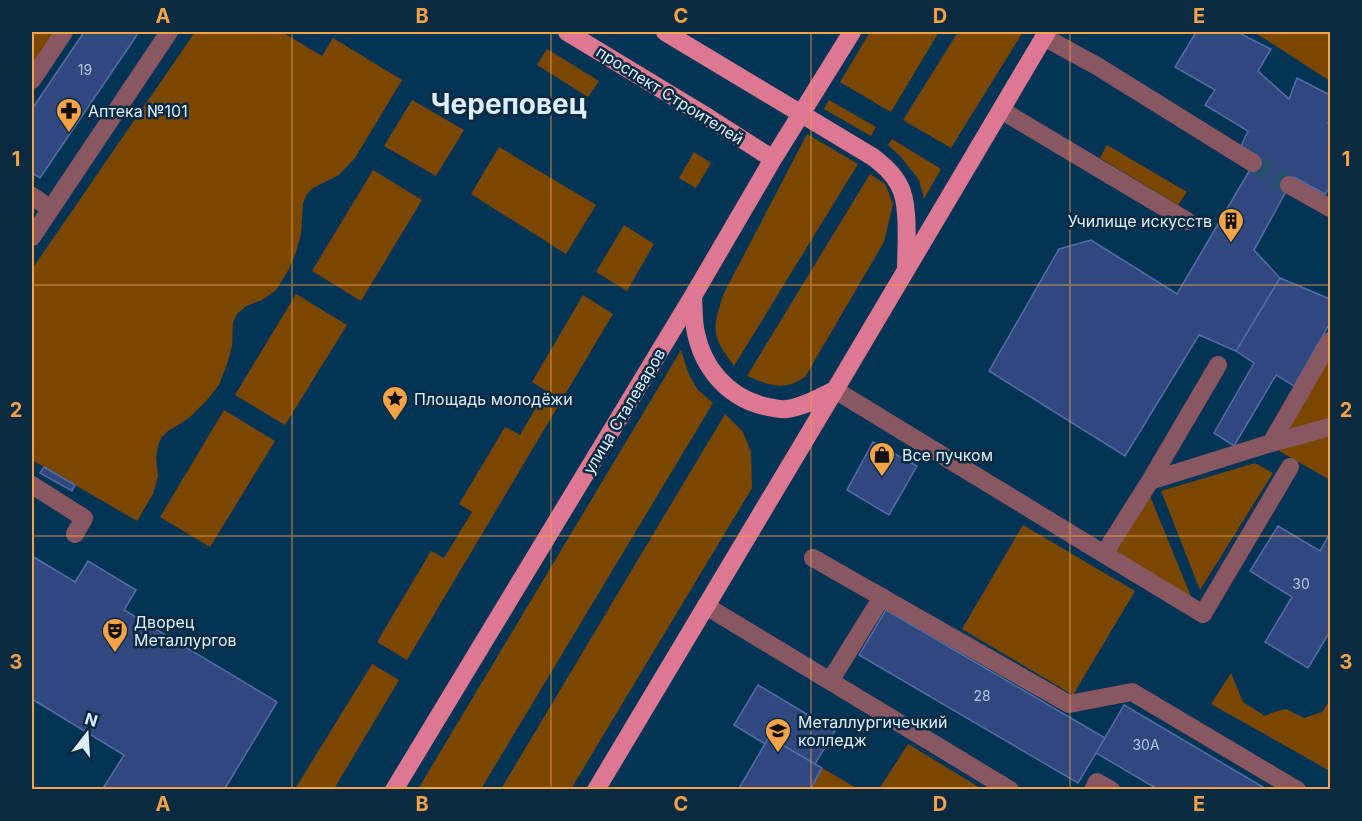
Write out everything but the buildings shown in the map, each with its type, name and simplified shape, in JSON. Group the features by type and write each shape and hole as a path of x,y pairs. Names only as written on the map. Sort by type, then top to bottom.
{"main road":[{"name":"проспект Строителей","path":"567,32 773,159"},
{"path":"665,32 873,157 888,170 900,186 905,204 906,270"},
{"name":"улица Сталеваров","path":"394,789 693,296 773,159 852,32"},
{"path":"596,789 1045,33"},
{"path":"693,296 696,332 703,357 730,391 748,402 787,409 803,405 835,390"}],"street":[{"path":"32,80 64,32"},
{"path":"32,237 169,32"},
{"path":"1045,33 1253,162"},
{"path":"1001,110 1187,222"},
{"path":"1289,185 1330,208"},
{"path":"32,196 51,209"},
{"path":"1271,443 1330,341"},
{"path":"1104,554 1218,365"},
{"path":"835,390 1203,615 1290,467"},
{"path":"1150,481 1330,427"},
{"path":"32,485 84,518 75,534"},
{"path":"813,558 1069,704 1132,692 1297,789"},
{"path":"830,681 882,597"},
{"path":"706,606 1010,789"},
{"path":"1093,789 1097,782 1111,789"}],"shaded area":[{"path":"32,32 59,32 32,73"},
{"path":"195,32 282,32 322,56 333,38 402,80 355,158 339,175 313,188 307,194 303,203 301,234 289,269 276,290 262,300 246,306 237,314 233,322 232,346 219,385 189,418 161,438 156,457 158,476 153,494 137,521 32,460 32,269"},
{"path":"870,32 939,32 891,112 840,82"},
{"path":"958,32 1023,32 951,148 903,120"},
{"path":"1254,32 1330,32 1330,81"},
{"path":"547,49 599,81 588,97 537,65"},
{"path":"412,100 464,130 436,176 384,146"},
{"path":"829,100 876,127 871,136 824,109"},
{"path":"807,134 858,164 734,366 721,347 716,332 717,317 723,295"},
{"path":"892,139 941,169 924,199 919,180 888,145"},
{"path":"1107,145 1187,192 1178,205 1100,158"},
{"path":"499,147 596,205 566,254 471,194"},
{"path":"694,152 711,163 696,188 679,178"},
{"path":"373,170 422,200 361,301 312,271"},
{"path":"870,174 885,184 893,204 884,242 805,377 780,386 747,376"},
{"path":"624,225 654,244 627,291 596,272"},
{"path":"296,294 347,325 285,425 235,395"},
{"path":"583,295 613,314 407,660 377,642 431,551 444,558 472,512 459,504 505,427 520,435 546,391 532,382"},
{"path":"1330,348 1330,422 1279,437"},
{"path":"681,350 689,375 698,390 713,403 481,789 418,789"},
{"path":"224,410 275,441 210,547 160,517"},
{"path":"725,414 743,432 751,452 752,488 571,789 501,789"},
{"path":"1330,431 1330,480 1272,447"},
{"path":"1255,463 1273,473 1200,590 1161,491"},
{"path":"1148,491 1194,604 1109,553"},
{"path":"1023,525 1135,591 1073,695 962,629"},
{"path":"372,664 399,680 334,789 295,789"},
{"path":"1231,673 1243,702 1265,716 1286,709 1304,718 1322,712 1330,700 1330,771 1211,704"},
{"path":"908,744 982,789 879,789"},
{"path":"822,768 858,789 810,790"}],"tunnel":[{"path":"1253,163 1289,185"}],"place":[{"name":"Аптека №101","path":"69,134"},
{"name":"Училище искусств","path":"1231,244"},
{"name":"Площадь молодёжи","path":"395,422"},
{"name":"Все пучком","path":"882,478"},
{"name":"Дворец Металлургов","path":"115,654"},
{"name":"Металлургичечкий колледж","path":"778,754"}],"district":[{"name":"Череповец","path":"509,104"}]}
